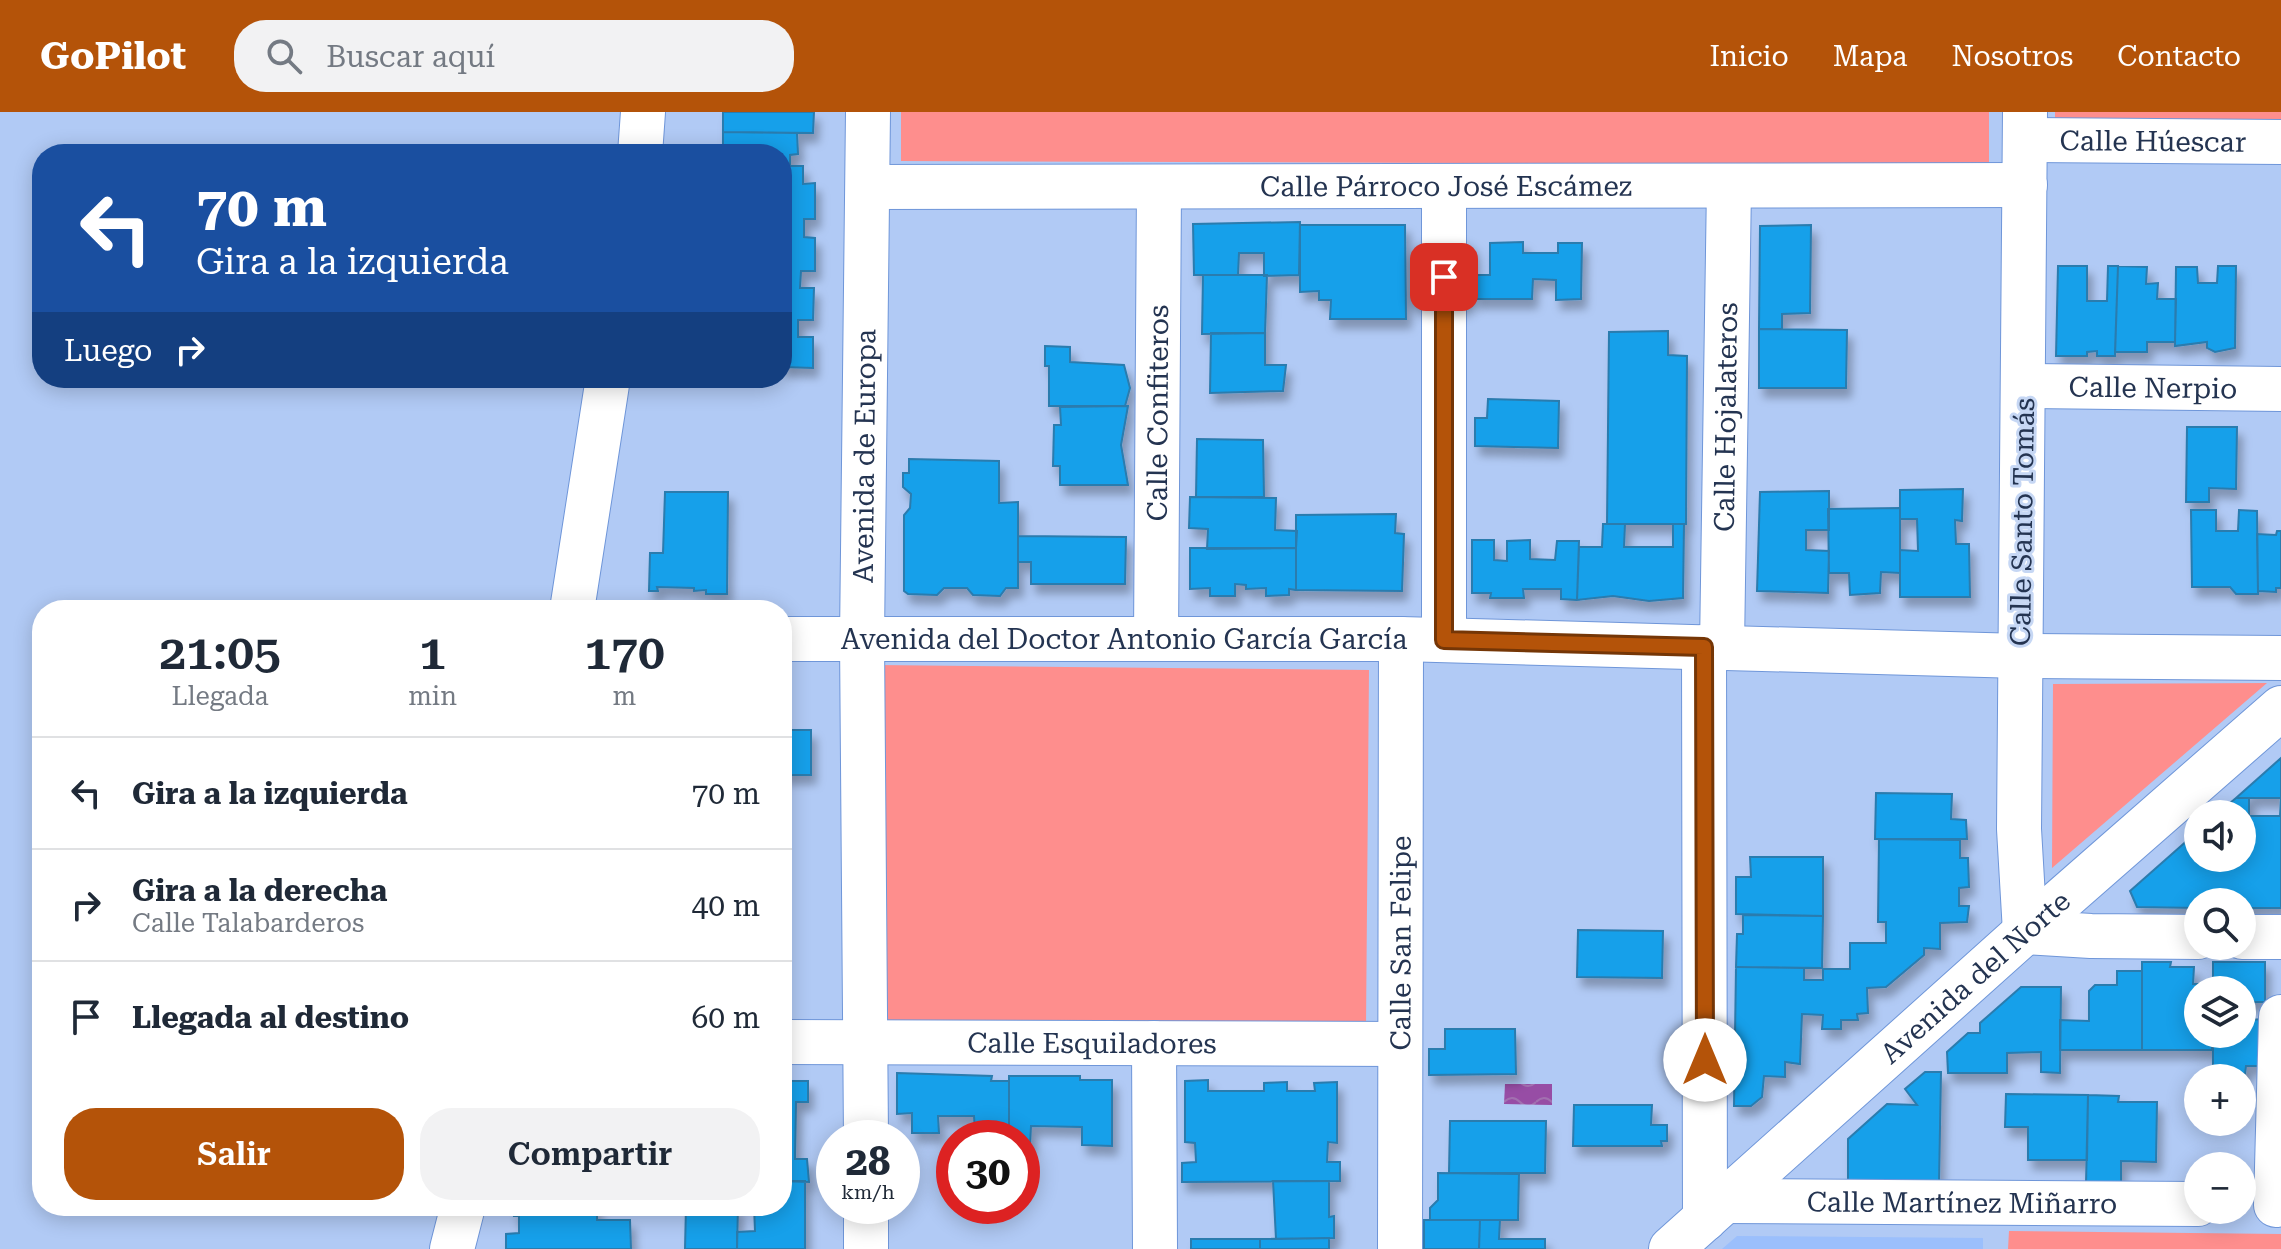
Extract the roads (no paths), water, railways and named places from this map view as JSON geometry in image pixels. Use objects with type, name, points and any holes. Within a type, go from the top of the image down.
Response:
[{"type":"street","points":[[641,144],[643,112]]},
{"type":"street","name":"Avenida de Europa","points":[[866,1120],[862,639],[868,112]]},
{"type":"street","name":"Calle Húescar","points":[[2025,126],[2281,142]]},
{"type":"street","name":"Calle Santo Tomás","points":[[2025,126],[2019,829],[2025,932]]},
{"type":"street","name":"Calle Párroco José Escámez","points":[[868,187],[2025,185]]},
{"type":"street","points":[[1444,186],[1444,640]]},
{"type":"street","name":"Calle Hojalateros","points":[[1714,1210],[1713,647],[1729,186]]},
{"type":"street","name":"Calle Confiteros","points":[[1156,639],[1159,187]]},
{"type":"street","name":"Calle Nerpio","points":[[2023,386],[2281,389]]},
{"type":"street","points":[[574,600],[606,388]]},
{"type":"street","name":"Avenida del Doctor Antonio García García","points":[[792,639],[1401,639],[2021,656],[2281,658]]},
{"type":"street","name":"Calle San Felipe","points":[[1400,1249],[1401,639]]},
{"type":"street","name":"Avenida del Norte","points":[[1671,1249],[2281,708]]},
{"type":"street","points":[[2025,932],[2184,937]]},
{"type":"street","points":[[2256,937],[2281,937]]},
{"type":"street","points":[[2266,1205],[2281,1017]]},
{"type":"street","name":"Calle Esquiladores","points":[[792,1042],[1400,1044]]},
{"type":"street","points":[[1154,1043],[1155,1249]]},
{"type":"street","name":"Calle Martínez Miñarro","points":[[1714,1210],[2184,1204]]},
{"type":"street","points":[[452,1249],[460,1216]]},
{"type":"street","points":[[866,1224],[866,1249]]},
{"type":"water","points":[[1505,1084],[1552,1084],[1552,1105],[1504,1104]]}]
